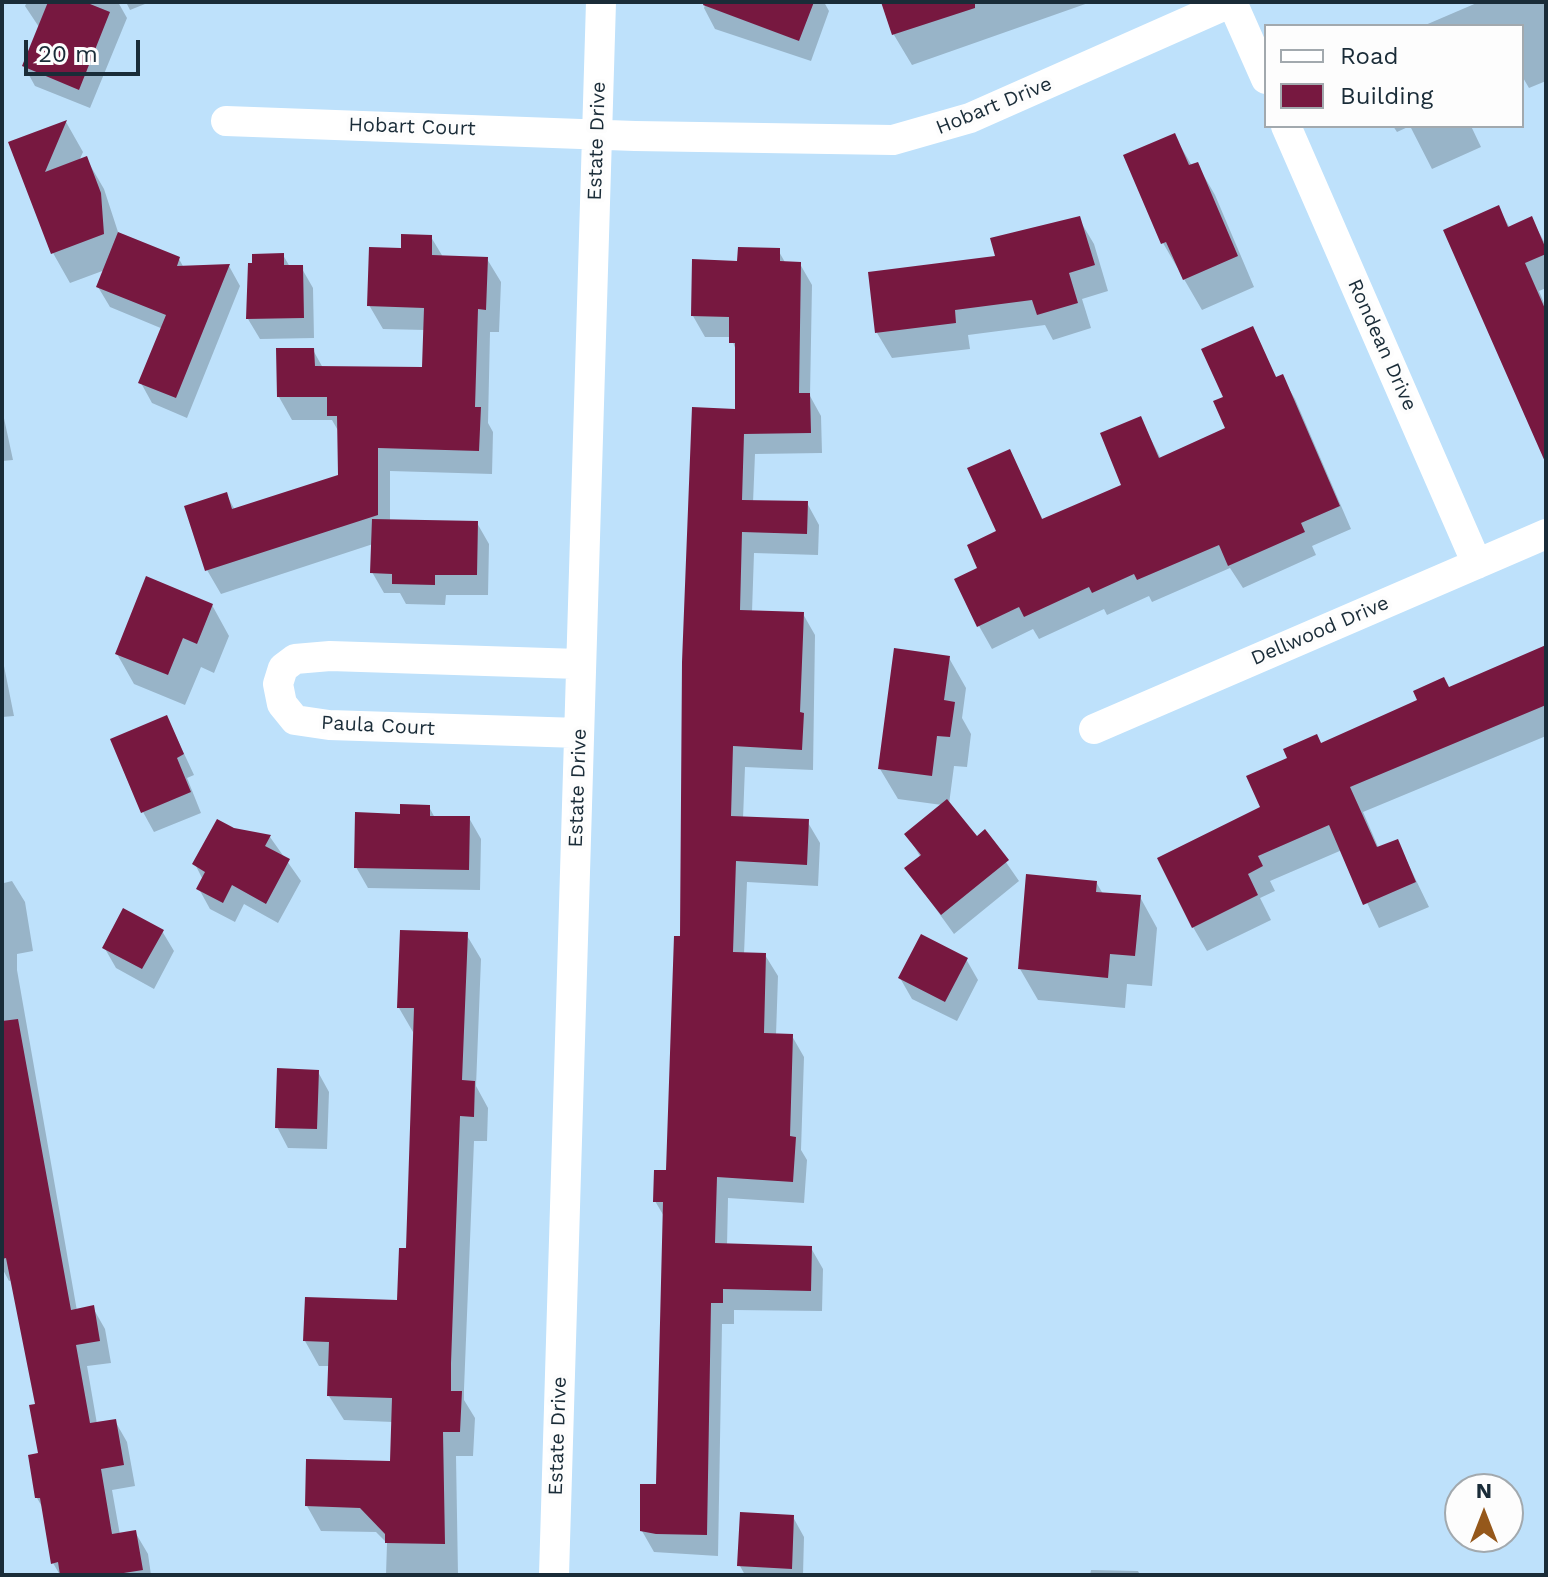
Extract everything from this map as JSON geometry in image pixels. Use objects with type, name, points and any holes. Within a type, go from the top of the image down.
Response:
[{"type":"street","name":"Estate Drive","points":[[554,1575],[601,2]]},
{"type":"street","name":"Hobart Drive","points":[[597,133],[852,142],[893,140],[932,132],[1232,2]]},
{"type":"street","points":[[1232,2],[1264,74]]},
{"type":"street","name":"Hobart Court","points":[[226,121],[597,133]]},
{"type":"street","name":"Rondean Drive","points":[[1287,128],[1477,564]]},
{"type":"street","name":"Dellwood Drive","points":[[1094,729],[1546,534]]},
{"type":"street","name":"Paula Court","points":[[579,664],[330,656],[295,659],[283,668],[278,684],[282,704],[295,720],[329,725],[579,733]]},
{"type":"building","points":[[48,2],[85,2],[110,12],[79,90],[22,66]]},
{"type":"building","points":[[704,2],[814,2],[799,41],[703,5]]},
{"type":"building","points":[[881,2],[975,2],[975,8],[892,35]]},
{"type":"building","points":[[67,120],[45,172],[87,156],[101,193],[104,234],[51,254],[8,142]]},
{"type":"building","points":[[1175,133],[1189,165],[1198,162],[1238,256],[1183,280],[1166,242],[1161,244],[1123,155]]},
{"type":"building","points":[[1499,205],[1508,227],[1532,216],[1546,249],[1546,254],[1525,263],[1546,311],[1546,464],[1443,230]]},
{"type":"building","points":[[1080,216],[1095,265],[1069,273],[1078,303],[1037,315],[1032,300],[955,310],[956,323],[875,333],[868,272],[995,256],[990,238]]},
{"type":"building","points":[[118,232],[180,257],[177,266],[230,264],[176,398],[138,383],[166,315],[96,287]]},
{"type":"building","points":[[401,234],[432,235],[432,255],[488,257],[486,310],[478,309],[475,407],[481,407],[479,451],[378,448],[378,515],[205,571],[184,506],[227,492],[232,509],[338,475],[337,416],[327,416],[327,397],[277,397],[276,348],[314,348],[315,366],[422,367],[424,308],[367,306],[369,247],[401,248]]},
{"type":"building","points":[[738,247],[780,248],[780,261],[801,262],[799,393],[810,393],[811,433],[744,434],[742,500],[808,501],[807,534],[742,532],[740,610],[804,612],[800,712],[804,713],[802,750],[733,746],[731,816],[809,819],[807,865],[736,861],[733,952],[766,953],[764,1033],[793,1034],[790,1136],[796,1137],[793,1182],[717,1177],[715,1243],[812,1246],[811,1291],[723,1289],[723,1303],[711,1303],[707,1535],[656,1534],[640,1531],[640,1484],[656,1484],[663,1202],[653,1202],[654,1170],[666,1170],[674,936],[680,936],[682,662],[692,407],[735,409],[735,343],[729,343],[729,317],[691,316],[692,259],[737,261]]},
{"type":"building","points":[[284,253],[284,265],[303,265],[304,318],[246,319],[248,263],[252,263],[252,254]]},
{"type":"building","points":[[1253,326],[1276,377],[1283,374],[1340,506],[1301,523],[1305,532],[1228,566],[1219,545],[1137,580],[1134,574],[1092,593],[1089,587],[1024,617],[1019,607],[977,627],[954,579],[977,568],[967,545],[996,531],[967,468],[1010,449],[1042,519],[1121,485],[1100,433],[1141,416],[1159,458],[1225,428],[1213,401],[1223,397],[1201,349]]},
{"type":"building","points":[[372,519],[478,521],[477,575],[435,575],[435,585],[392,584],[392,574],[370,573]]},
{"type":"building","points":[[146,576],[213,604],[197,644],[183,638],[168,675],[115,654]]},
{"type":"building","points":[[1546,645],[1546,705],[1350,787],[1377,847],[1398,839],[1416,882],[1363,905],[1329,825],[1258,856],[1263,866],[1248,874],[1258,895],[1192,928],[1157,858],[1260,807],[1246,776],[1287,758],[1283,749],[1317,734],[1321,743],[1417,700],[1413,691],[1444,677],[1449,687]]},
{"type":"building","points":[[894,648],[950,656],[944,700],[955,702],[950,737],[937,736],[932,776],[878,769]]},
{"type":"building","points":[[167,715],[184,754],[177,758],[191,792],[141,813],[110,739]]},
{"type":"building","points":[[947,799],[977,836],[985,829],[1009,860],[941,915],[904,868],[921,855],[904,834]]},
{"type":"building","points":[[400,804],[430,805],[430,816],[470,816],[469,870],[354,868],[355,812],[400,814]]},
{"type":"building","points":[[217,819],[234,828],[271,835],[265,846],[290,859],[266,904],[232,885],[223,903],[196,889],[205,872],[192,864]]},
{"type":"building","points":[[1026,874],[1097,881],[1096,892],[1141,895],[1135,956],[1110,954],[1108,978],[1018,969]]},
{"type":"building","points":[[123,908],[164,930],[142,969],[102,948]]},
{"type":"building","points":[[400,930],[468,932],[462,1080],[475,1081],[474,1117],[460,1116],[451,1391],[462,1391],[460,1432],[443,1432],[445,1544],[385,1543],[385,1534],[360,1508],[305,1506],[306,1459],[390,1461],[392,1398],[327,1396],[329,1342],[303,1341],[305,1297],[397,1300],[399,1248],[406,1248],[414,1008],[397,1008]]},
{"type":"building","points":[[921,934],[968,958],[945,1002],[898,978]]},
{"type":"building","points":[[18,1019],[71,1310],[94,1305],[100,1341],[76,1345],[90,1423],[116,1419],[124,1465],[101,1469],[112,1534],[136,1530],[143,1570],[111,1575],[60,1575],[58,1562],[51,1564],[40,1498],[35,1498],[28,1455],[38,1453],[29,1405],[35,1404],[6,1258],[2,1259],[2,1021]]},
{"type":"building","points":[[277,1068],[319,1070],[317,1129],[275,1128]]},
{"type":"building","points":[[740,1512],[794,1515],[792,1569],[737,1566]]}]
